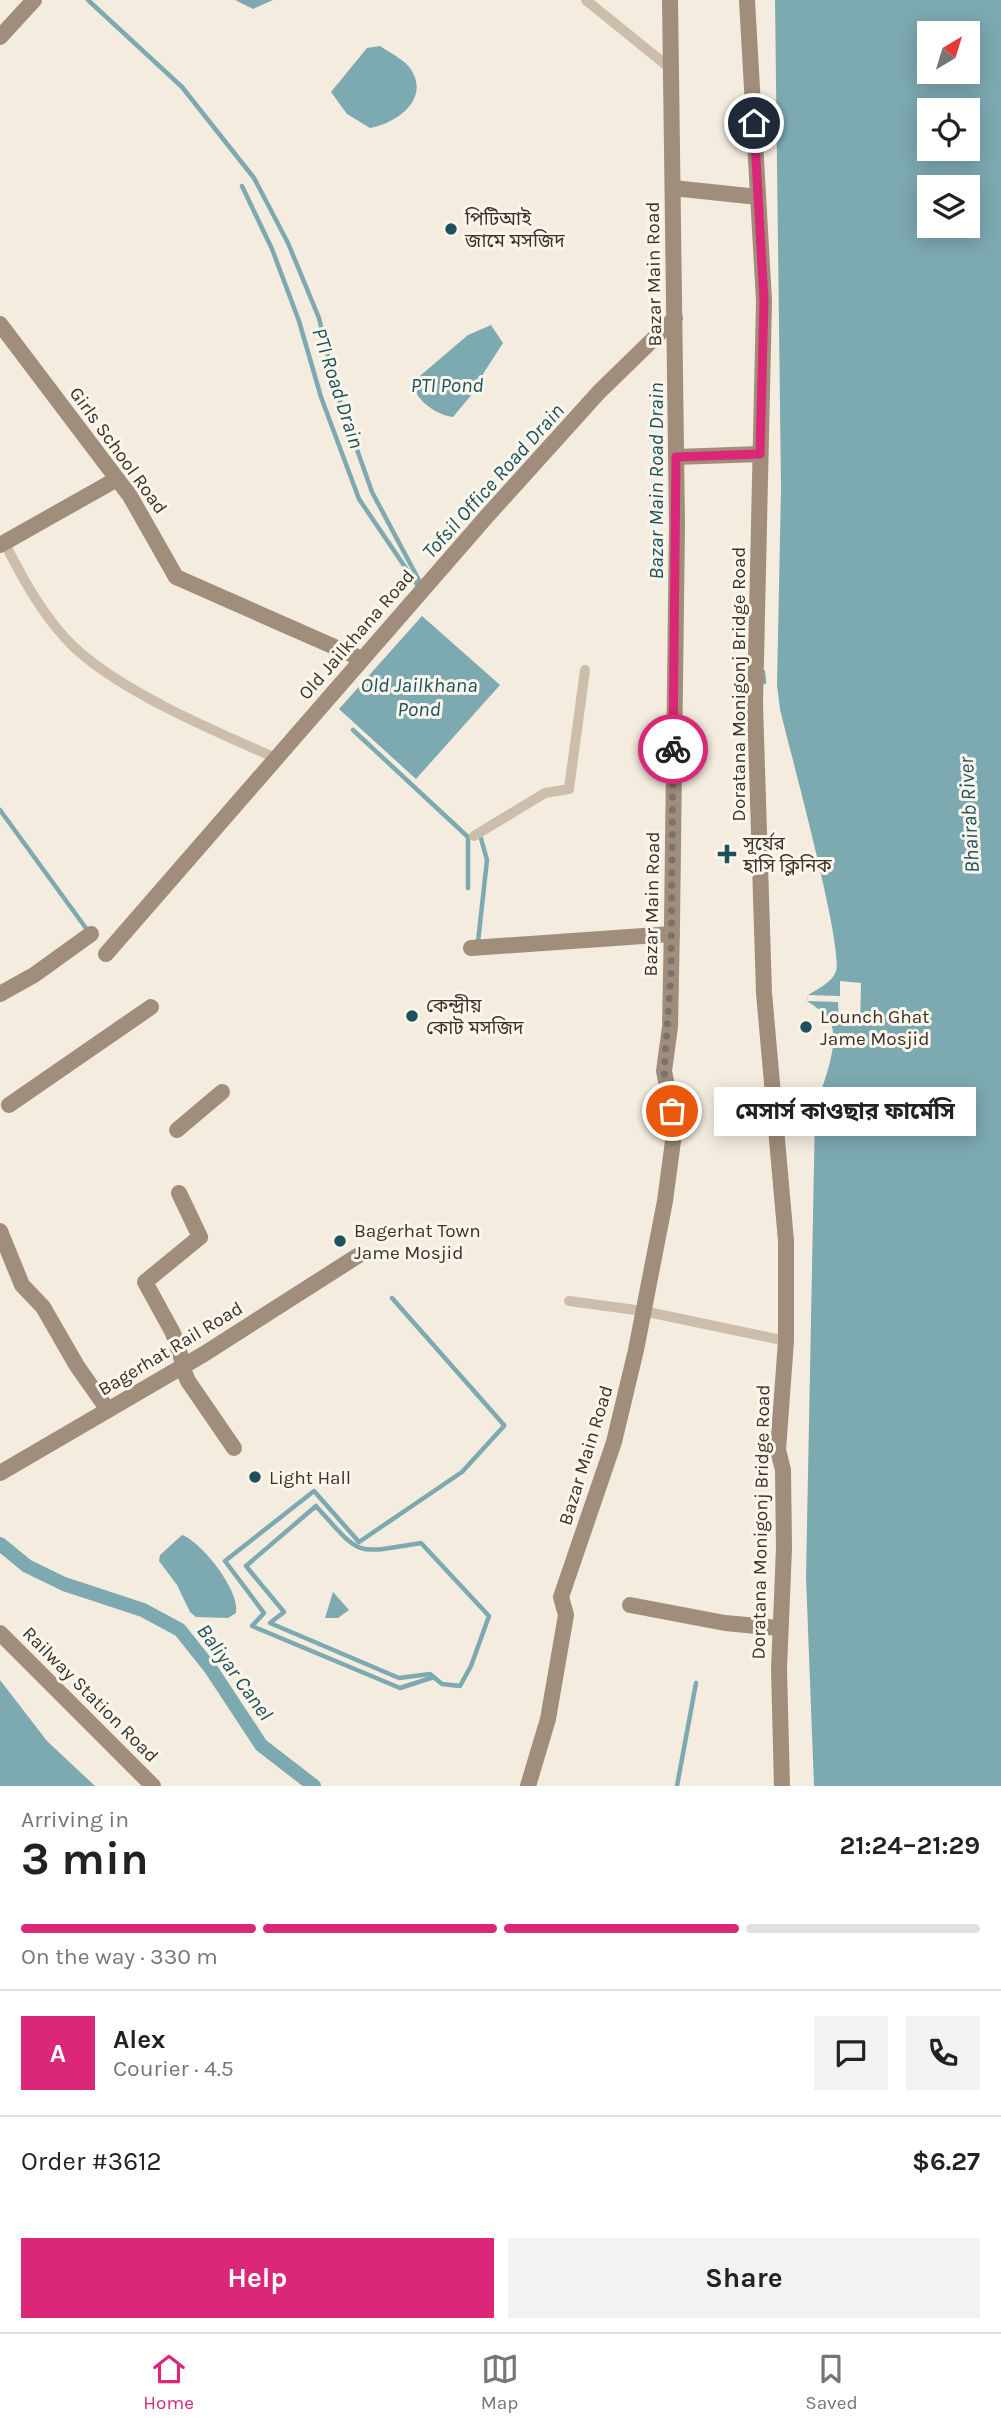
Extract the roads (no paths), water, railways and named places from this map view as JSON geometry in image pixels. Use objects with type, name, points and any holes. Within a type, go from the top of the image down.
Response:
[{"type":"street","points":[[0,37],[34,0]]},
{"type":"street","points":[[586,0],[671,69]]},
{"type":"street","name":"Bazar Main Road","points":[[528,1786],[548,1719],[566,1615],[561,1597],[614,1442],[665,1201],[675,1126],[664,1072],[670,1027],[672,934],[676,457],[670,0]]},
{"type":"street","name":"Doratana Monigonj Bridge Road","points":[[747,0],[764,301],[755,718],[764,993],[786,1241],[786,1341],[778,1450],[783,1470],[784,1548],[779,1629],[782,1786]]},
{"type":"street","points":[[673,188],[758,197]]},
{"type":"street","name":"Old Jailkhana Road","points":[[106,954],[599,392],[675,318]]},
{"type":"street","name":"Girls School Road","points":[[0,324],[117,479],[146,522],[176,577],[362,659]]},
{"type":"street","points":[[676,457],[760,454]]},
{"type":"street","points":[[117,479],[2,544],[44,610],[75,648],[156,701],[276,758]]},
{"type":"street","points":[[474,836],[545,793],[569,789],[585,670]]},
{"type":"street","points":[[0,994],[34,975],[91,934]]},
{"type":"street","points":[[471,948],[672,934]]},
{"type":"street","points":[[9,1105],[151,1007]]},
{"type":"street","points":[[177,1130],[222,1091]]},
{"type":"street","points":[[179,1193],[200,1237],[145,1282],[173,1333],[188,1381],[233,1447]]},
{"type":"street","points":[[0,1231],[22,1285],[43,1307],[108,1410]]},
{"type":"street","name":"Bagerhat Rail Road","points":[[0,1473],[183,1366],[359,1255]]},
{"type":"street","points":[[569,1301],[643,1311],[786,1341]]},
{"type":"street","points":[[631,1605],[779,1629]]},
{"type":"street","name":"Railway Station Road","points":[[0,1633],[153,1786]]},
{"type":"water","points":[[235,0],[273,0],[253,9]]},
{"type":"water","name":"Bhairab River","points":[[775,0],[1001,0],[1001,1786],[814,1786],[806,1577],[815,1113],[833,1039],[828,1018],[807,1001],[808,995],[834,975],[836,954],[824,888],[780,709],[777,685],[781,488]]},
{"type":"water","points":[[380,46],[411,69],[416,93],[406,110],[389,122],[370,128],[347,114],[331,92],[367,48]]},
{"type":"water","name":"PTI Pond","points":[[491,325],[503,343],[483,374],[483,381],[453,417],[440,413],[421,400],[414,381],[468,335]]},
{"type":"water","name":"Old Jailkhana Pond","points":[[422,616],[500,685],[416,779],[339,709]]},
{"type":"water","points":[[182,1535],[200,1547],[226,1581],[236,1604],[236,1613],[228,1618],[196,1617],[190,1612],[177,1585],[159,1561],[160,1555]]},
{"type":"water","points":[[333,1592],[349,1610],[338,1618],[325,1618]]},
{"type":"water","points":[[0,1680],[47,1741],[95,1786],[0,1786]]},
{"type":"waterway","name":"Tofsil Office Road Drain","points":[[88,0],[182,87],[254,178],[288,243],[319,318],[336,390],[372,492],[421,584]]},
{"type":"waterway","name":"PTI Road Drain","points":[[242,186],[272,249],[299,321],[321,397],[359,499],[420,589]]},
{"type":"waterway","points":[[763,672],[764,682]]},
{"type":"waterway","points":[[353,730],[468,837],[468,888]]},
{"type":"waterway","points":[[0,810],[88,931]]},
{"type":"waterway","points":[[478,942],[487,860],[480,835]]},
{"type":"waterway","points":[[392,1298],[504,1425]]},
{"type":"waterway","points":[[434,1677],[400,1688],[252,1626],[264,1613],[225,1561],[314,1491],[359,1542],[462,1472],[504,1426]]},
{"type":"waterway","points":[[316,1506],[342,1535],[360,1548],[370,1550],[421,1543],[489,1616],[471,1666],[460,1686],[442,1684],[430,1674],[399,1678],[270,1623],[284,1612],[246,1566],[316,1506]]},
{"type":"waterway","name":"Baliyar Canel","points":[[0,1544],[27,1566],[64,1584],[143,1610],[180,1630],[211,1669],[261,1745],[314,1786]]},
{"type":"waterway","points":[[677,1786],[696,1683]]},
{"type":"place","name":"পিটিআই জামে মসজিদ","points":[[451,229]]},
{"type":"place","name":"সূর্যের হাসি ক্লিনিক","points":[[727,854]]},
{"type":"place","name":"কেন্দ্রীয় কোট মসজিদ","points":[[412,1016]]},
{"type":"place","name":"Lounch Ghat Jame Mosjid","points":[[806,1027]]},
{"type":"place","name":"মেসার্স কাওছার ফার্মেসি","points":[[672,1111]]},
{"type":"place","name":"Bagerhat Town Jame Mosjid","points":[[340,1241]]},
{"type":"place","name":"Light Hall","points":[[255,1477]]},
{"type":"water label","name":"Bazar Main Road Drain","points":[[656,481]]}]
